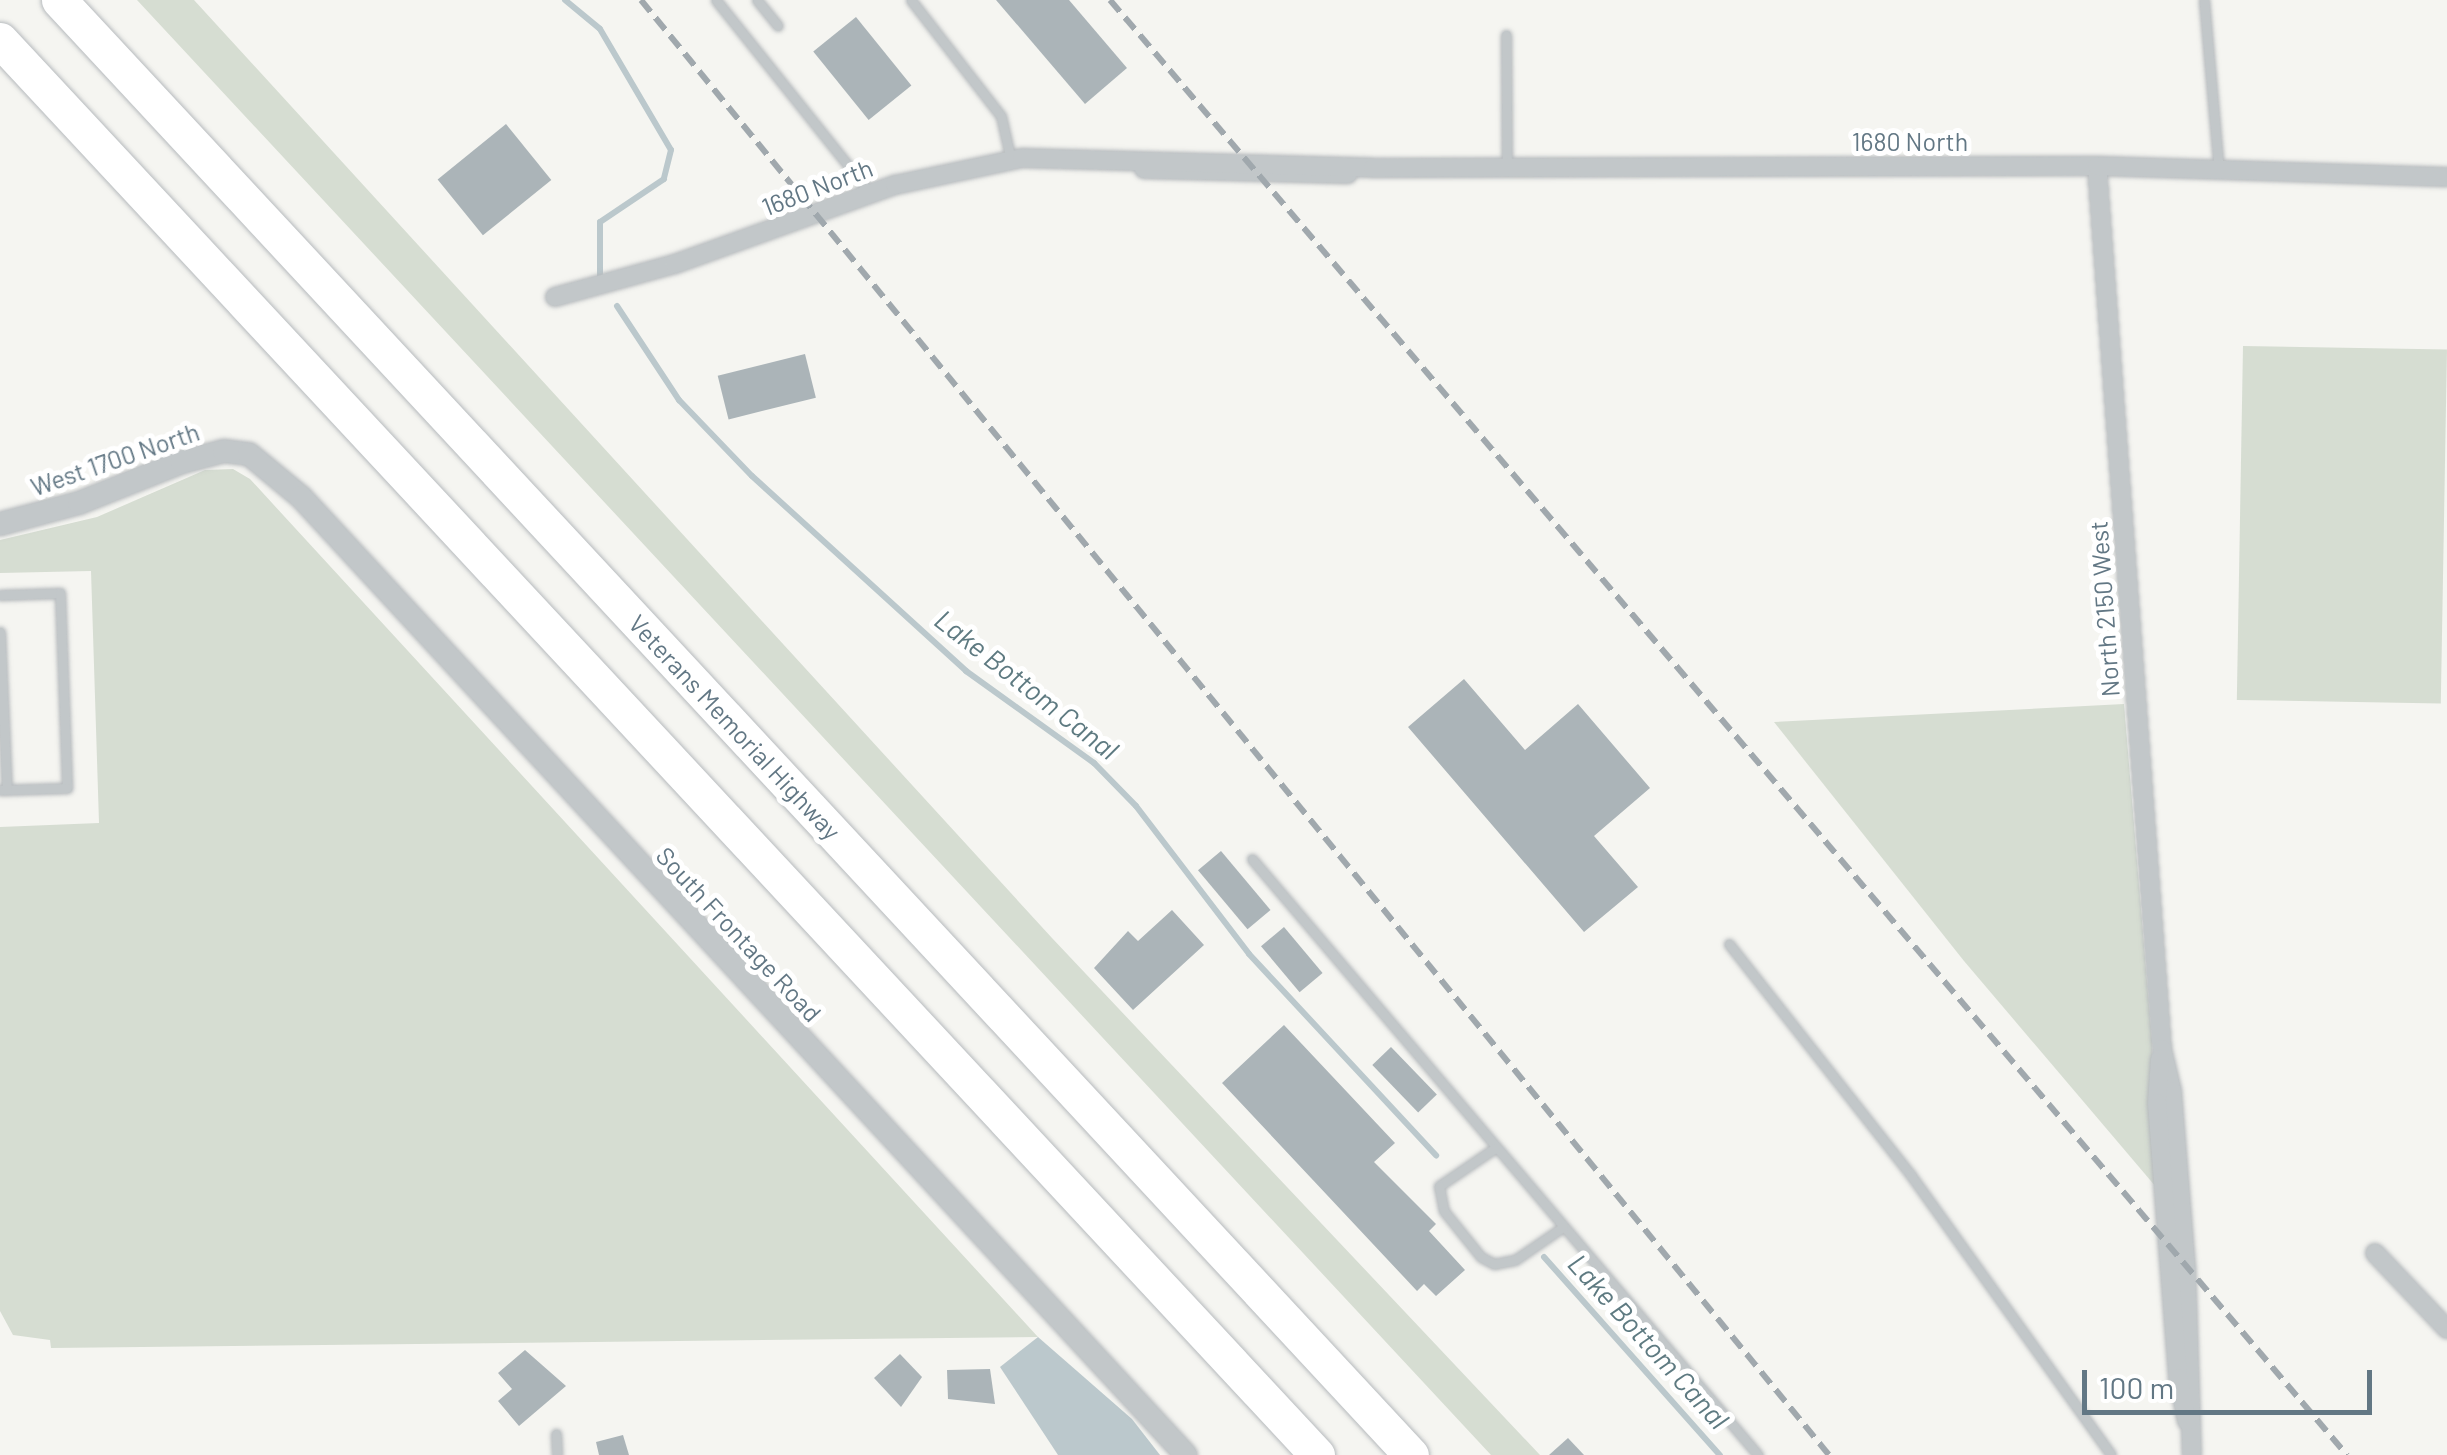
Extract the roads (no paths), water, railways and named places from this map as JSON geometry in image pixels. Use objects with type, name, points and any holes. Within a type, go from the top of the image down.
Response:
[{"type":"highway","name":"Veterans Memorial Highway","points":[[59,0],[1410,1455]]},
{"type":"highway","points":[[0,40],[1316,1455]]},
{"type":"street","name":"1680 North","points":[[555,297],[675,264],[870,193],[1011,160],[1103,160],[1177,172],[1329,175],[1373,168],[2097,166],[2447,177]]},
{"type":"street","name":"North 2150 West","points":[[2097,166],[2162,1049],[2173,1104],[2186,1267],[2192,1455]]},
{"type":"street","name":"West 1700 North","points":[[0,524],[79,503],[182,462],[224,451],[249,454]]},
{"type":"street","name":"South Frontage Road","points":[[249,454],[301,497],[1186,1455]]},
{"type":"street","points":[[2376,1253],[2447,1330]]},
{"type":"lane","points":[[716,0],[870,193]]},
{"type":"lane","points":[[757,0],[778,26]]},
{"type":"lane","points":[[911,0],[1001,116],[1011,160]]},
{"type":"lane","points":[[2204,0],[2219,170]]},
{"type":"lane","points":[[1506,35],[1508,167]]},
{"type":"lane","points":[[0,595],[60,593],[67,788],[3,790],[0,632]]},
{"type":"lane","points":[[1252,859],[1758,1455]]},
{"type":"lane","points":[[1729,944],[1910,1174],[2111,1455]]},
{"type":"lane","points":[[1495,1148],[1440,1186],[1444,1212],[1481,1257],[1494,1264],[1515,1260],[1563,1227]]},
{"type":"lane","points":[[556,1434],[557,1455]]},
{"type":"waterway","name":"Lake Bottom Canal","points":[[565,0],[600,29],[671,150],[664,179],[600,222],[600,275]]},
{"type":"waterway","name":"Lake Bottom Canal","points":[[617,306],[679,400],[752,476],[966,671],[1094,763],[1136,806],[1249,954],[1436,1155]]},
{"type":"waterway","name":"Lake Bottom Canal","points":[[1544,1257],[1720,1455]]},
{"type":"railway","points":[[641,0],[1829,1455]]},
{"type":"railway","points":[[1110,0],[2347,1455]]}]
